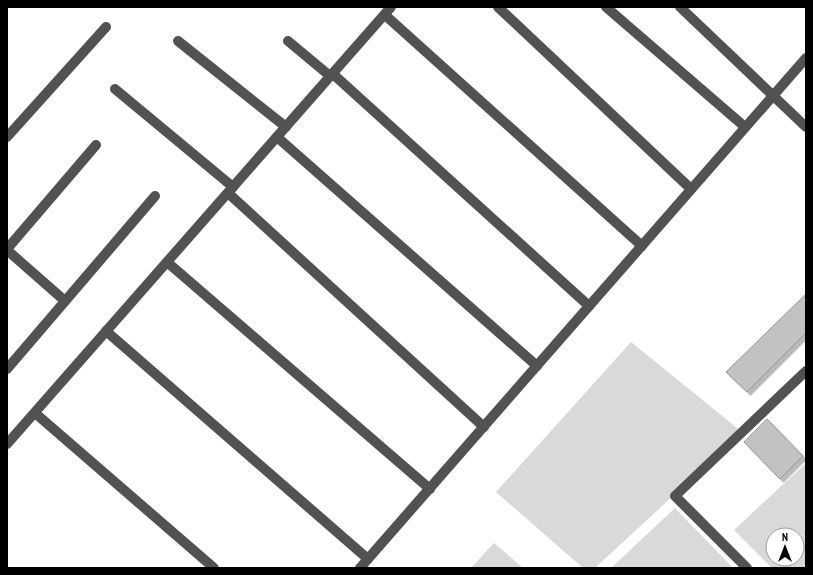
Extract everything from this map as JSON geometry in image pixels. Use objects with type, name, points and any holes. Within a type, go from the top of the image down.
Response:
[{"type":"street","points":[[498,7],[691,189]]},
{"type":"street","points":[[606,7],[745,128]]},
{"type":"street","points":[[680,7],[806,127]]},
{"type":"street","points":[[7,444],[388,11],[642,246]]},
{"type":"street","points":[[7,137],[106,27]]},
{"type":"street","points":[[178,41],[286,127]]},
{"type":"street","points":[[288,41],[331,75],[589,306]]},
{"type":"street","points":[[360,568],[806,58]]},
{"type":"street","points":[[115,89],[230,190],[484,427]]},
{"type":"street","points":[[277,137],[537,366]]},
{"type":"street","points":[[65,300],[7,250],[96,146]]},
{"type":"street","points":[[7,368],[155,196]]},
{"type":"street","points":[[167,262],[430,489]]},
{"type":"street","points":[[106,331],[368,559]]},
{"type":"street","points":[[747,568],[675,496],[806,371]]},
{"type":"street","points":[[35,413],[214,568]]},
{"type":"shaded area","points":[[631,342],[742,432],[595,568],[583,568],[496,492]]},
{"type":"shaded area","points":[[806,463],[806,568],[771,567],[805,567],[805,527],[765,527],[765,561],[734,530]]},
{"type":"shaded area","points":[[675,508],[733,568],[611,568]]},
{"type":"shaded area","points":[[494,543],[523,568],[471,568]]},
{"type":"building","points":[[806,294],[806,333],[747,392],[726,372]]},
{"type":"building","points":[[767,419],[803,456],[780,479],[744,442]]}]
